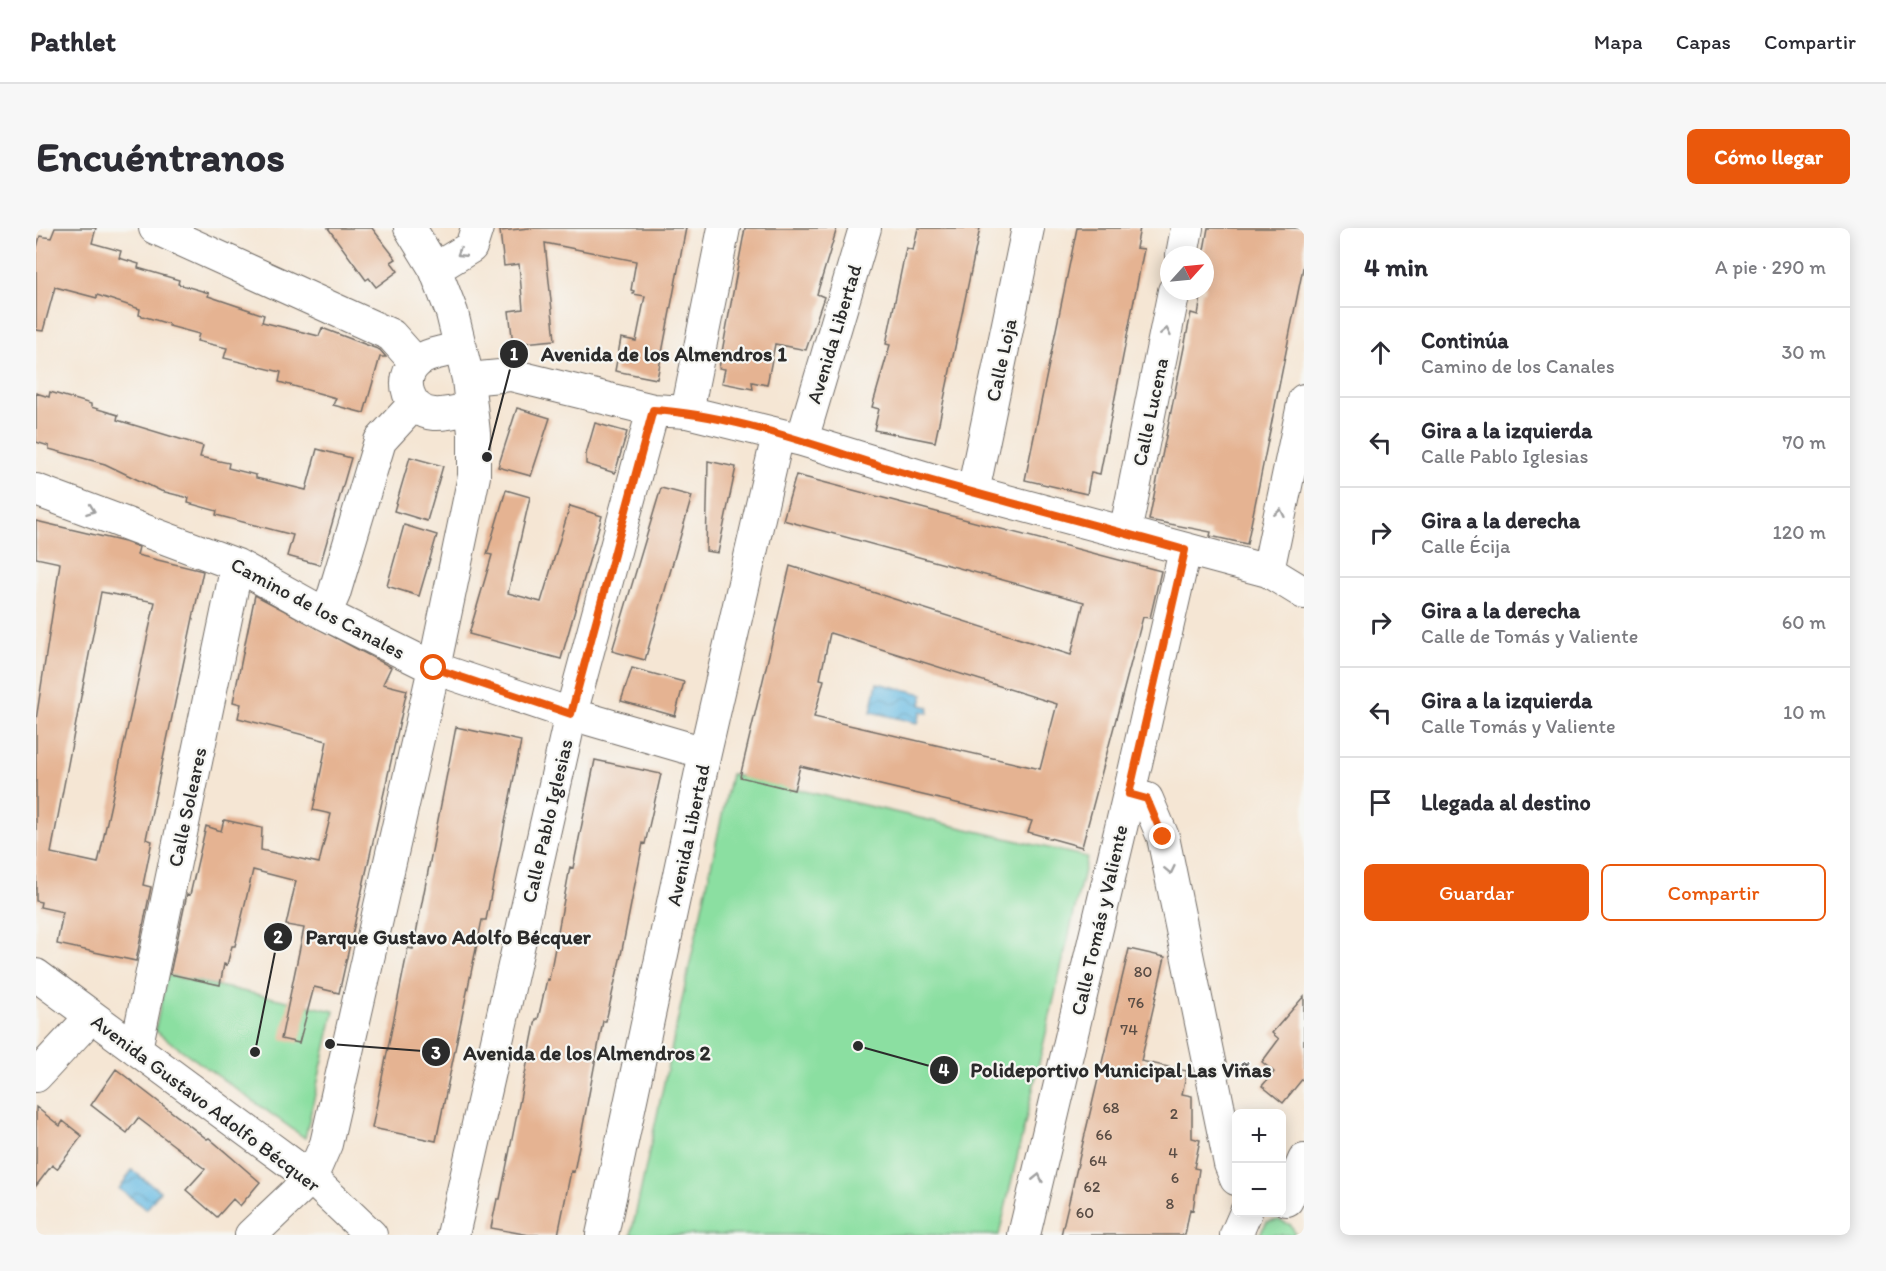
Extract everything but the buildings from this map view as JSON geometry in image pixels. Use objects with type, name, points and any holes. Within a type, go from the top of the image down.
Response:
[{"type":"street","points":[[155,228],[391,335],[416,363]]},
{"type":"street","points":[[251,1235],[311,1178],[326,1144],[434,668],[474,476],[469,394],[452,313],[435,269],[410,228]]},
{"type":"street","points":[[435,269],[471,247],[477,228]]},
{"type":"street","points":[[687,412],[724,228]]},
{"type":"street","name":"Avenida Libertad","points":[[602,1235],[705,753],[790,438],[865,228]]},
{"type":"street","name":"Calle Loja","points":[[973,492],[1029,228]]},
{"type":"street","points":[[1184,246],[1187,228]]},
{"type":"street","name":"Calle Lucena","points":[[1125,533],[1172,300]]},
{"type":"street","points":[[461,348],[426,357],[416,363],[409,373],[407,386],[414,404],[419,409],[434,414],[469,394],[511,375],[653,410],[687,412],[790,438],[973,492],[1268,571],[1304,593]]},
{"type":"street","points":[[1268,571],[1304,400]]},
{"type":"street","points":[[325,614],[334,594],[380,441],[414,404]]},
{"type":"street","name":"Calle Pablo Iglesias","points":[[453,1235],[571,714],[653,410]]},
{"type":"street","name":"Camino de los Canales","points":[[36,490],[237,565],[325,614],[434,668],[571,714],[705,753]]},
{"type":"street","points":[[1129,794],[1185,550]]},
{"type":"street","name":"Calle Soleares","points":[[136,1049],[237,565]]},
{"type":"street","name":"Calle Tomás y Valiente","points":[[1024,1235],[1129,794],[1147,799],[1163,837],[1232,1169]]},
{"type":"street","name":"Avenida Gustavo Adolfo Bécquer","points":[[36,975],[311,1178],[371,1235]]},
{"type":"street","points":[[36,1076],[91,1017]]},
{"type":"street","points":[[1291,1203],[1304,1160]]},
{"type":"street","points":[[1236,1235],[1244,1217]]},
{"type":"green space","points":[[731,774],[1087,857],[999,1235],[631,1235]]},
{"type":"green space","points":[[167,975],[334,1011],[305,1138],[155,1031]]},
{"type":"green space","points":[[1279,1220],[1291,1225],[1296,1235],[1259,1235],[1267,1222]]},
{"type":"water","points":[[877,683],[923,694],[921,705],[929,707],[928,713],[921,711],[918,723],[871,712]]},
{"type":"water","points":[[132,1170],[160,1191],[147,1209],[119,1189]]},
{"type":"place","name":"Avenida de los Almendros 1","points":[[487,457]]},
{"type":"place","name":"Avenida de los Almendros 2","points":[[330,1044]]},
{"type":"place","name":"Polideportivo Municipal Las Viñas","points":[[858,1046]]},
{"type":"place","name":"Parque Gustavo Adolfo Bécquer","points":[[255,1052]]},
{"type":"route","points":[[434,668],[571,714],[653,410],[687,412],[802,440],[903,472],[1185,550],[1129,794],[1147,799],[1163,837]]}]
